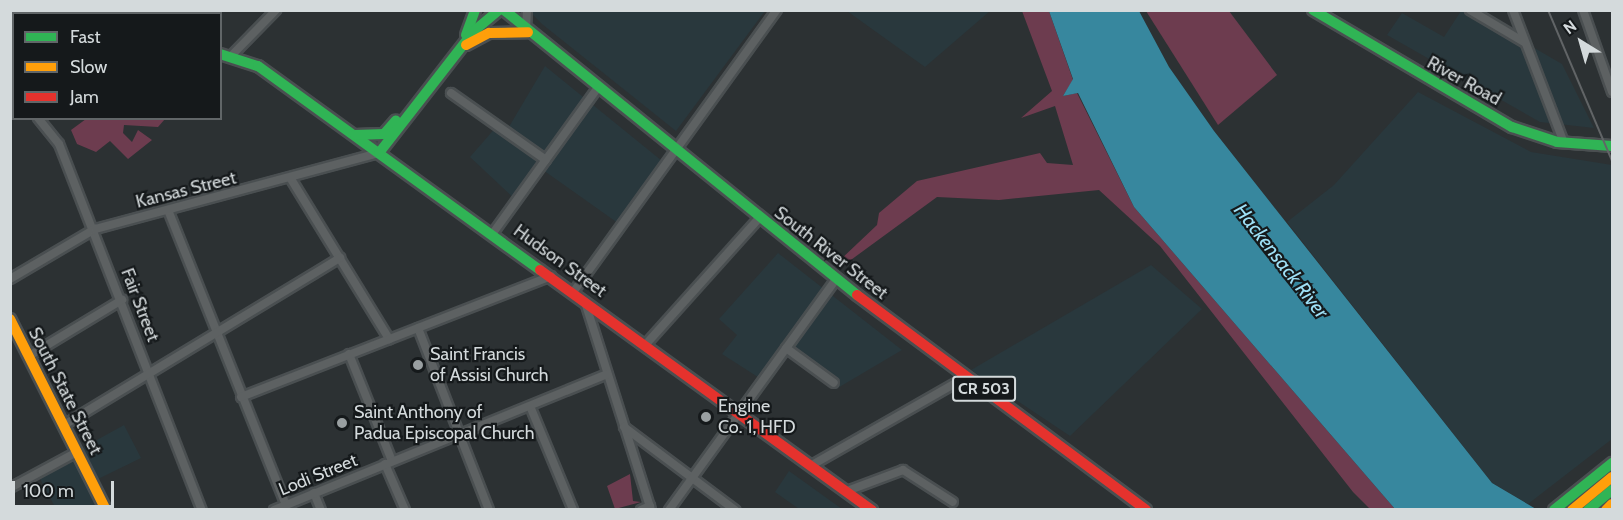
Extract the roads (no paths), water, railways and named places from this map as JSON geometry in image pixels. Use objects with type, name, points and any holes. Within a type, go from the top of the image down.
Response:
[{"type":"main road","points":[[458,50],[475,10]]},
{"type":"main road","points":[[379,153],[458,50],[499,10]]},
{"type":"main road","name":"South River Street","points":[[504,10],[597,89],[836,279],[1146,510]]},
{"type":"main road","name":"River Road","points":[[1313,10],[1512,127],[1564,143],[1612,146]]},
{"type":"main road","points":[[458,50],[489,33],[527,31]]},
{"type":"main road","name":"Hudson Street","points":[[222,54],[232,55],[258,66],[647,343],[847,491],[864,507]]},
{"type":"main road","points":[[354,135],[384,134],[419,101]]},
{"type":"main road","name":"South State Street","points":[[10,319],[106,510]]},
{"type":"main road","points":[[1554,510],[1612,463]]},
{"type":"main road","points":[[1572,510],[1612,477]]},
{"type":"main road","points":[[1588,510],[1612,490]]},
{"type":"main road","points":[[1606,510],[1612,504]]},
{"type":"street","points":[[232,55],[276,10]]},
{"type":"street","points":[[527,10],[527,31]]},
{"type":"street","points":[[574,291],[777,10]]},
{"type":"street","points":[[1470,10],[1524,42]]},
{"type":"street","points":[[1513,10],[1564,143]]},
{"type":"street","points":[[1583,10],[1610,77],[1612,93]]},
{"type":"street","points":[[493,233],[597,89]]},
{"type":"street","points":[[451,93],[546,160]]},
{"type":"street","name":"Fair Street","points":[[40,120],[59,144],[95,229],[202,510]]},
{"type":"street","name":"Kansas Street","points":[[10,279],[95,229],[291,179],[379,153]]},
{"type":"street","points":[[291,179],[390,339]]},
{"type":"street","points":[[168,210],[286,505]]},
{"type":"street","points":[[647,343],[759,218]]},
{"type":"street","points":[[64,425],[340,258]]},
{"type":"street","points":[[241,397],[552,275]]},
{"type":"street","points":[[669,510],[836,279]]},
{"type":"street","points":[[584,298],[651,508],[641,510]]},
{"type":"street","points":[[29,356],[122,300]]},
{"type":"street","points":[[418,328],[489,510]]},
{"type":"street","points":[[786,348],[834,383]]},
{"type":"street","points":[[349,354],[405,510]]},
{"type":"street","name":"Lodi Street","points":[[274,510],[607,374]]},
{"type":"street","points":[[812,465],[966,377]]},
{"type":"street","points":[[530,406],[573,510]]},
{"type":"street","points":[[623,426],[735,510]]},
{"type":"street","points":[[10,488],[77,452]]},
{"type":"street","points":[[847,491],[903,470],[953,502]]},
{"type":"street","points":[[314,493],[321,510]]},
{"type":"water","name":"Hackensack River","points":[[1049,11],[1139,11],[1169,67],[1214,131],[1492,483],[1536,509],[1395,509],[1134,207],[1078,93],[1063,96],[1073,79]]},
{"type":"railway","points":[[1548,10],[1612,161]]},
{"type":"place","name":"Saint Francis of Assisi Church","points":[[418,365]]},
{"type":"place","name":"Engine Co. 1, HFD","points":[[706,417]]},
{"type":"place","name":"Saint Anthony of Padua Episcopal Church","points":[[342,423]]}]
